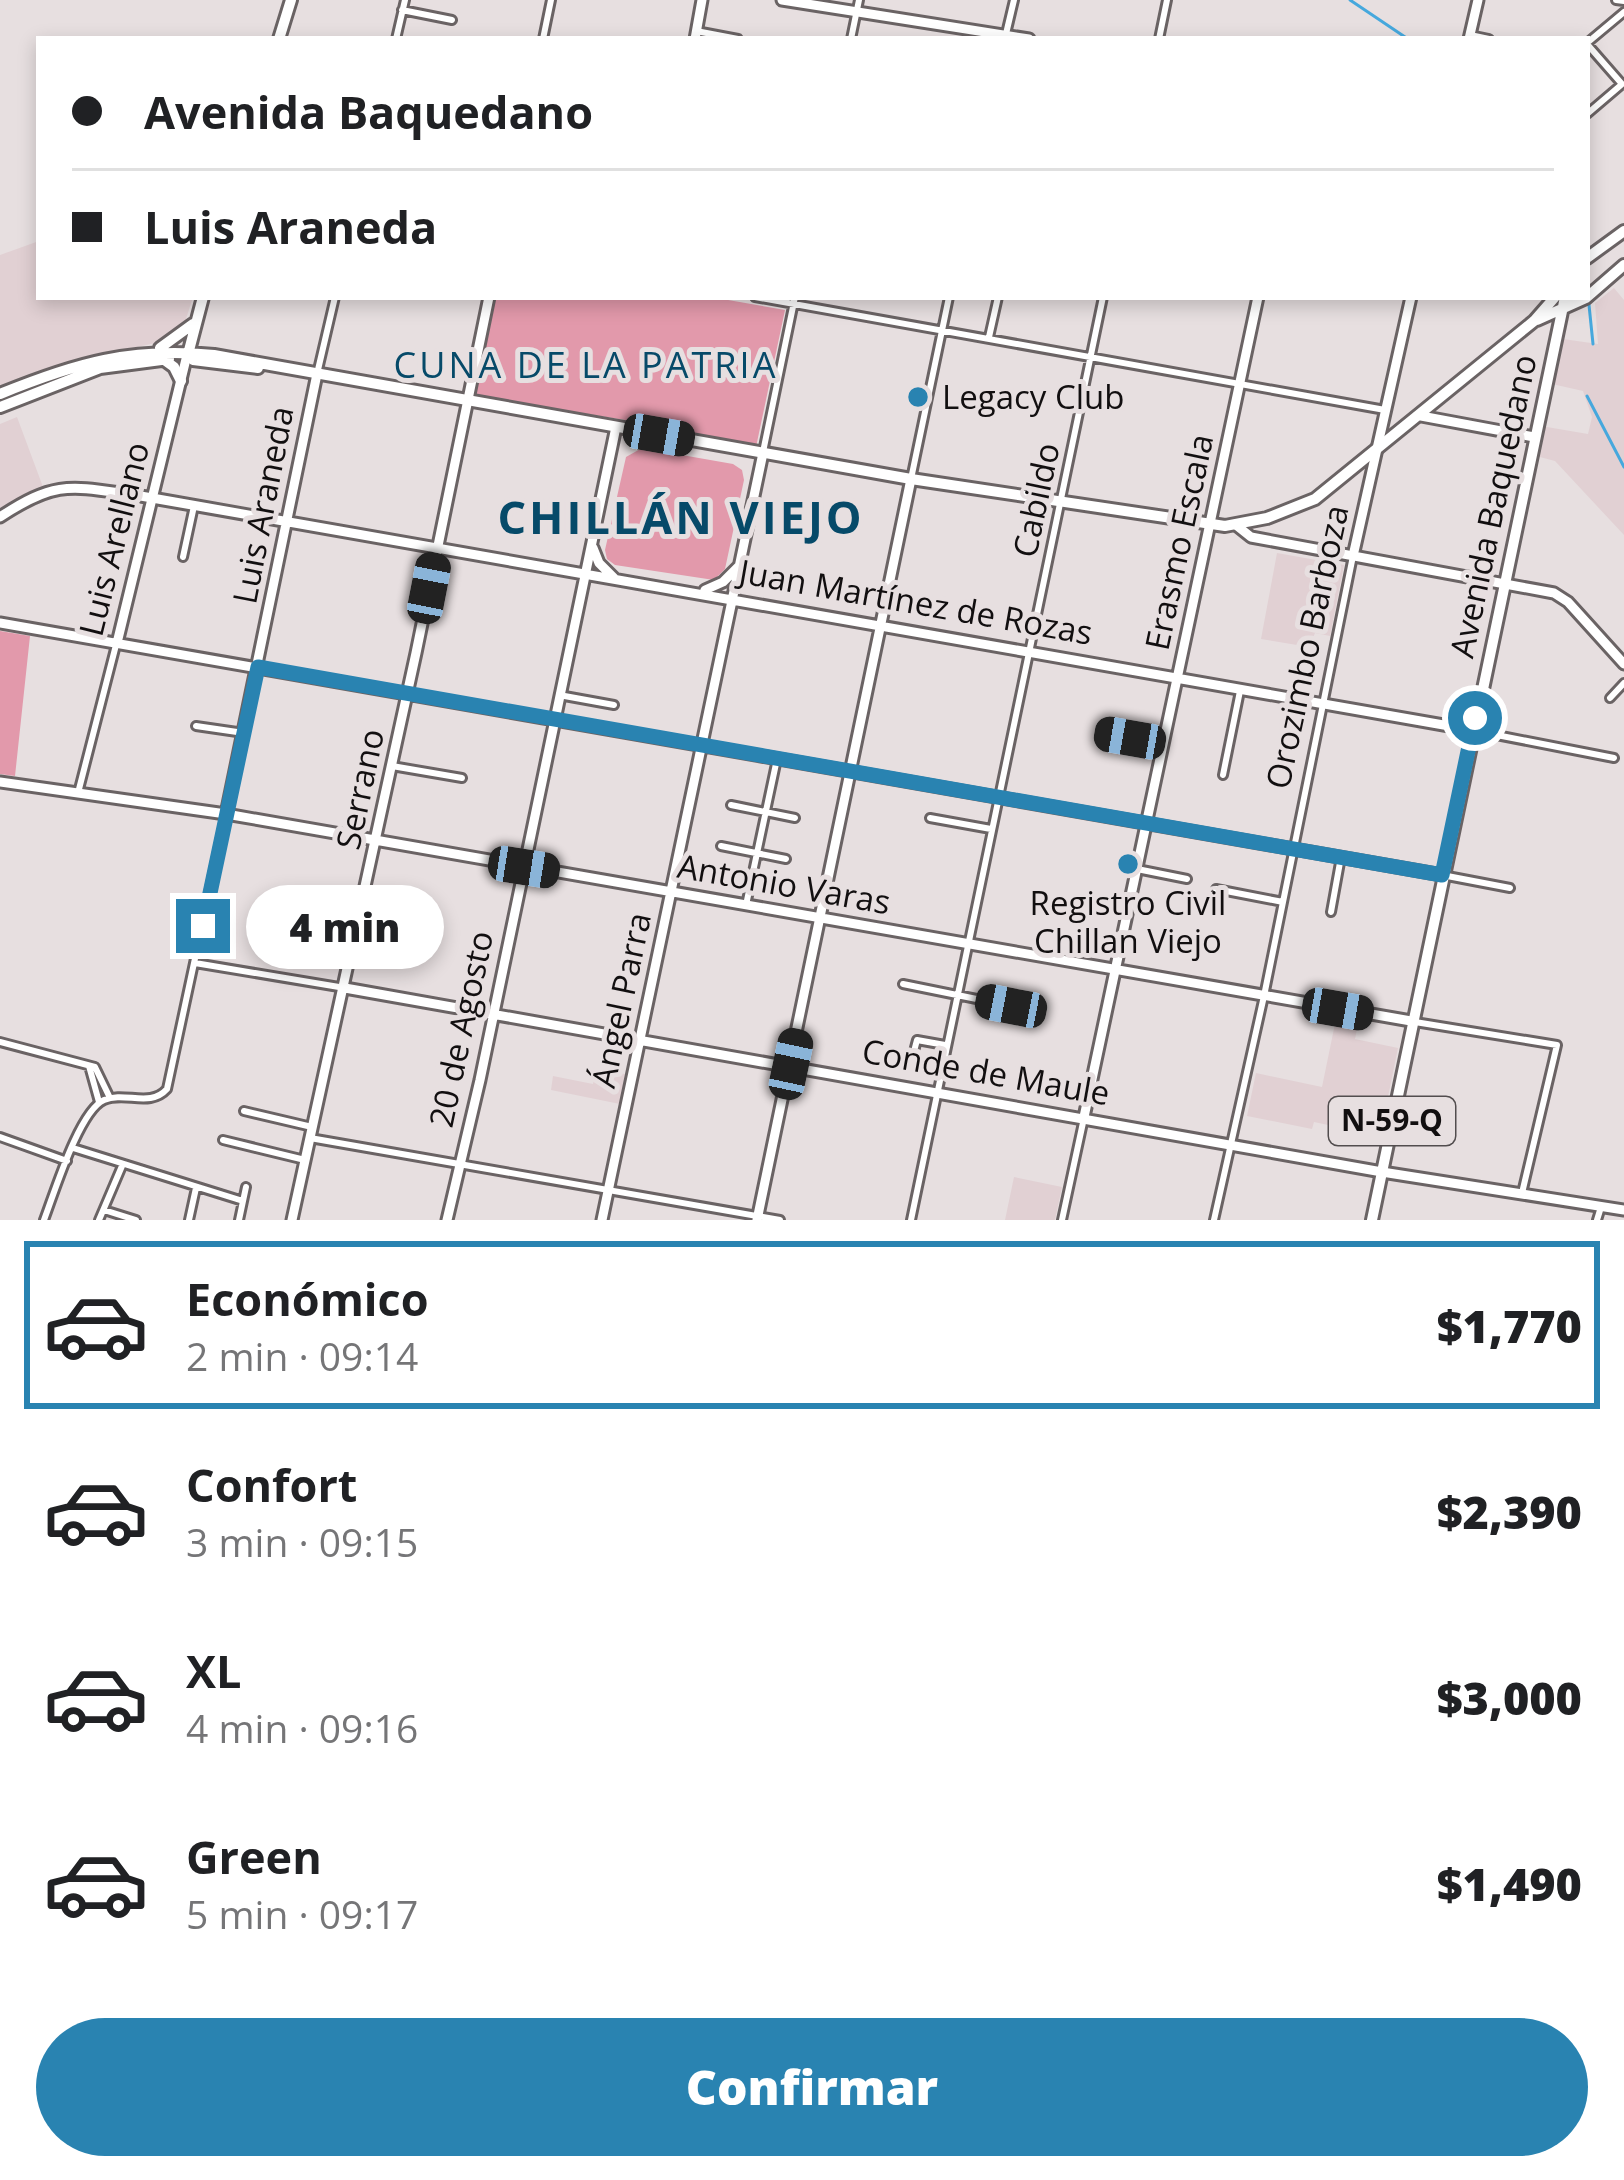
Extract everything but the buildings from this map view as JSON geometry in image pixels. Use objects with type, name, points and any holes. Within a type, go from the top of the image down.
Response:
[{"type":"main road","points":[[280,36],[291,0]]},
{"type":"main road","points":[[1590,257],[1624,231]]},
{"type":"main road","points":[[1590,259],[1605,263],[1607,280]]},
{"type":"main road","points":[[1590,295],[1624,265]]},
{"type":"main road","name":"Luis Arellano","points":[[187,356],[202,300]]},
{"type":"main road","points":[[146,352],[316,374],[1061,503],[1236,525],[1315,499],[1561,300]]},
{"type":"main road","name":"Avenida Baquedano","points":[[1372,1220],[1561,300]]},
{"type":"main road","points":[[0,394],[85,362],[146,352],[176,340],[196,322]]},
{"type":"main road","points":[[0,407],[100,368],[187,356]]},
{"type":"main road","points":[[163,358],[181,381]]},
{"type":"street","points":[[397,36],[404,0]]},
{"type":"street","points":[[544,36],[551,0]]},
{"type":"street","points":[[696,35],[702,0]]},
{"type":"street","points":[[782,0],[993,36]]},
{"type":"street","points":[[852,36],[859,0]]},
{"type":"street","points":[[1005,36],[1014,0]]},
{"type":"street","points":[[1160,36],[1167,0]]},
{"type":"street","points":[[1470,36],[1478,0]]},
{"type":"street","points":[[402,10],[452,20]]},
{"type":"street","points":[[1590,41],[1624,12]]},
{"type":"street","points":[[1590,47],[1623,83],[1590,111]]},
{"type":"street","name":"Luis Araneda","points":[[99,1102],[156,1098],[167,1089],[334,300]]},
{"type":"street","name":"Serrano","points":[[292,1220],[488,300]]},
{"type":"street","points":[[794,300],[1385,410]]},
{"type":"street","name":"Ángel Parra","points":[[602,1220],[794,300]]},
{"type":"street","points":[[757,1218],[948,300]]},
{"type":"street","points":[[989,337],[997,300]]},
{"type":"street","name":"Cabildo","points":[[911,1220],[1102,300]]},
{"type":"street","name":"Erasmo Escala","points":[[1062,1220],[1257,300]]},
{"type":"street","name":"Orozimbo Barboza","points":[[1215,1220],[1410,300]]},
{"type":"street","name":"Luis Arellano","points":[[78,793],[187,356]]},
{"type":"street","points":[[1420,416],[1534,437]]},
{"type":"street","name":"20 de Agosto","points":[[447,1220],[616,427]]},
{"type":"street","name":"Juan Martínez de Rozas","points":[[0,517],[53,488],[150,498],[734,597],[1614,758]]},
{"type":"street","points":[[184,557],[194,506]]},
{"type":"street","points":[[1236,525],[1251,537],[1564,598],[1624,664]]},
{"type":"street","points":[[591,543],[599,563],[615,578]]},
{"type":"street","points":[[700,592],[723,582],[740,565]]},
{"type":"street","points":[[0,623],[1510,888]]},
{"type":"street","points":[[1610,698],[1624,683]]},
{"type":"street","points":[[1223,775],[1241,688]]},
{"type":"street","points":[[560,695],[614,705]]},
{"type":"street","points":[[196,726],[244,733]]},
{"type":"street","points":[[1104,734],[1163,745]]},
{"type":"street","points":[[746,905],[777,759]]},
{"type":"street","points":[[392,766],[462,778]]},
{"type":"street","name":"Antonio Varas","points":[[0,782],[226,814],[1557,1046],[1522,1193]]},
{"type":"street","points":[[731,806],[795,818]]},
{"type":"street","points":[[930,818],[991,830]]},
{"type":"street","points":[[721,846],[786,859]]},
{"type":"street","points":[[1331,912],[1341,857]]},
{"type":"street","points":[[1137,869],[1186,879]]},
{"type":"street","points":[[1216,889],[1283,902]]},
{"type":"street","name":"Conde de Maule","points":[[195,963],[791,1064],[1382,1172],[1624,1210]]},
{"type":"street","points":[[903,984],[1011,1006]]},
{"type":"street","points":[[913,1055],[916,1040],[946,1046]]},
{"type":"street","points":[[0,1042],[95,1067],[110,1098]]},
{"type":"street","points":[[44,1220],[99,1102],[89,1066]]},
{"type":"street","points":[[244,1112],[311,1132],[459,1163],[780,1220]]},
{"type":"street","points":[[0,1137],[68,1161]]},
{"type":"street","points":[[223,1140],[305,1160]]},
{"type":"street","points":[[74,1148],[243,1201]]},
{"type":"street","points":[[99,1220],[122,1166]]},
{"type":"street","points":[[239,1220],[246,1187]]},
{"type":"street","points":[[189,1220],[196,1188]]},
{"type":"street","points":[[1597,1220],[1601,1207]]},
{"type":"street","points":[[104,1210],[136,1220]]},
{"type":"shaded area","points":[[36,242],[36,300],[192,300],[173,339],[70,362],[0,390],[0,255]]},
{"type":"shaded area","points":[[1614,288],[1624,300],[1624,535],[1555,461],[1536,456],[1541,426],[1588,434],[1592,417],[1583,391],[1552,384],[1563,339],[1598,344],[1595,303]]},
{"type":"shaded area","points":[[495,300],[728,300],[785,310],[756,447],[474,396]]},
{"type":"shaded area","points":[[17,417],[43,487],[0,511],[0,424]]},
{"type":"shaded area","points":[[642,448],[733,464],[742,470],[744,480],[725,569],[714,580],[615,565],[607,559],[605,550],[626,457]]},
{"type":"shaded area","points":[[1277,553],[1344,565],[1330,636],[1315,633],[1309,647],[1261,639]]},
{"type":"shaded area","points":[[0,631],[30,636],[15,776],[0,774]]},
{"type":"shaded area","points":[[1337,1014],[1359,1019],[1355,1039],[1398,1048],[1380,1136],[1314,1122],[1312,1129],[1247,1116],[1256,1073],[1322,1087]]},
{"type":"shaded area","points":[[596,1069],[625,1074],[620,1104],[551,1090],[553,1076],[593,1084]]},
{"type":"shaded area","points":[[1014,1177],[1062,1187],[1055,1220],[1005,1220]]},
{"type":"waterway","points":[[1350,0],[1404,36]]},
{"type":"waterway","points":[[1589,305],[1593,344]]},
{"type":"waterway","points":[[1587,396],[1624,467]]},
{"type":"place","name":"Legacy Club","points":[[918,397]]},
{"type":"place","name":"Registro Civil Chillan Viejo","points":[[1128,864]]},
{"type":"district","name":"CUNA DE LA PATRIA","points":[[586,365]]},
{"type":"district","name":"CHILLÁN VIEJO","points":[[681,518]]},
{"type":"route","points":[[203,926],[258,667],[1442,875],[1475,718]]}]
